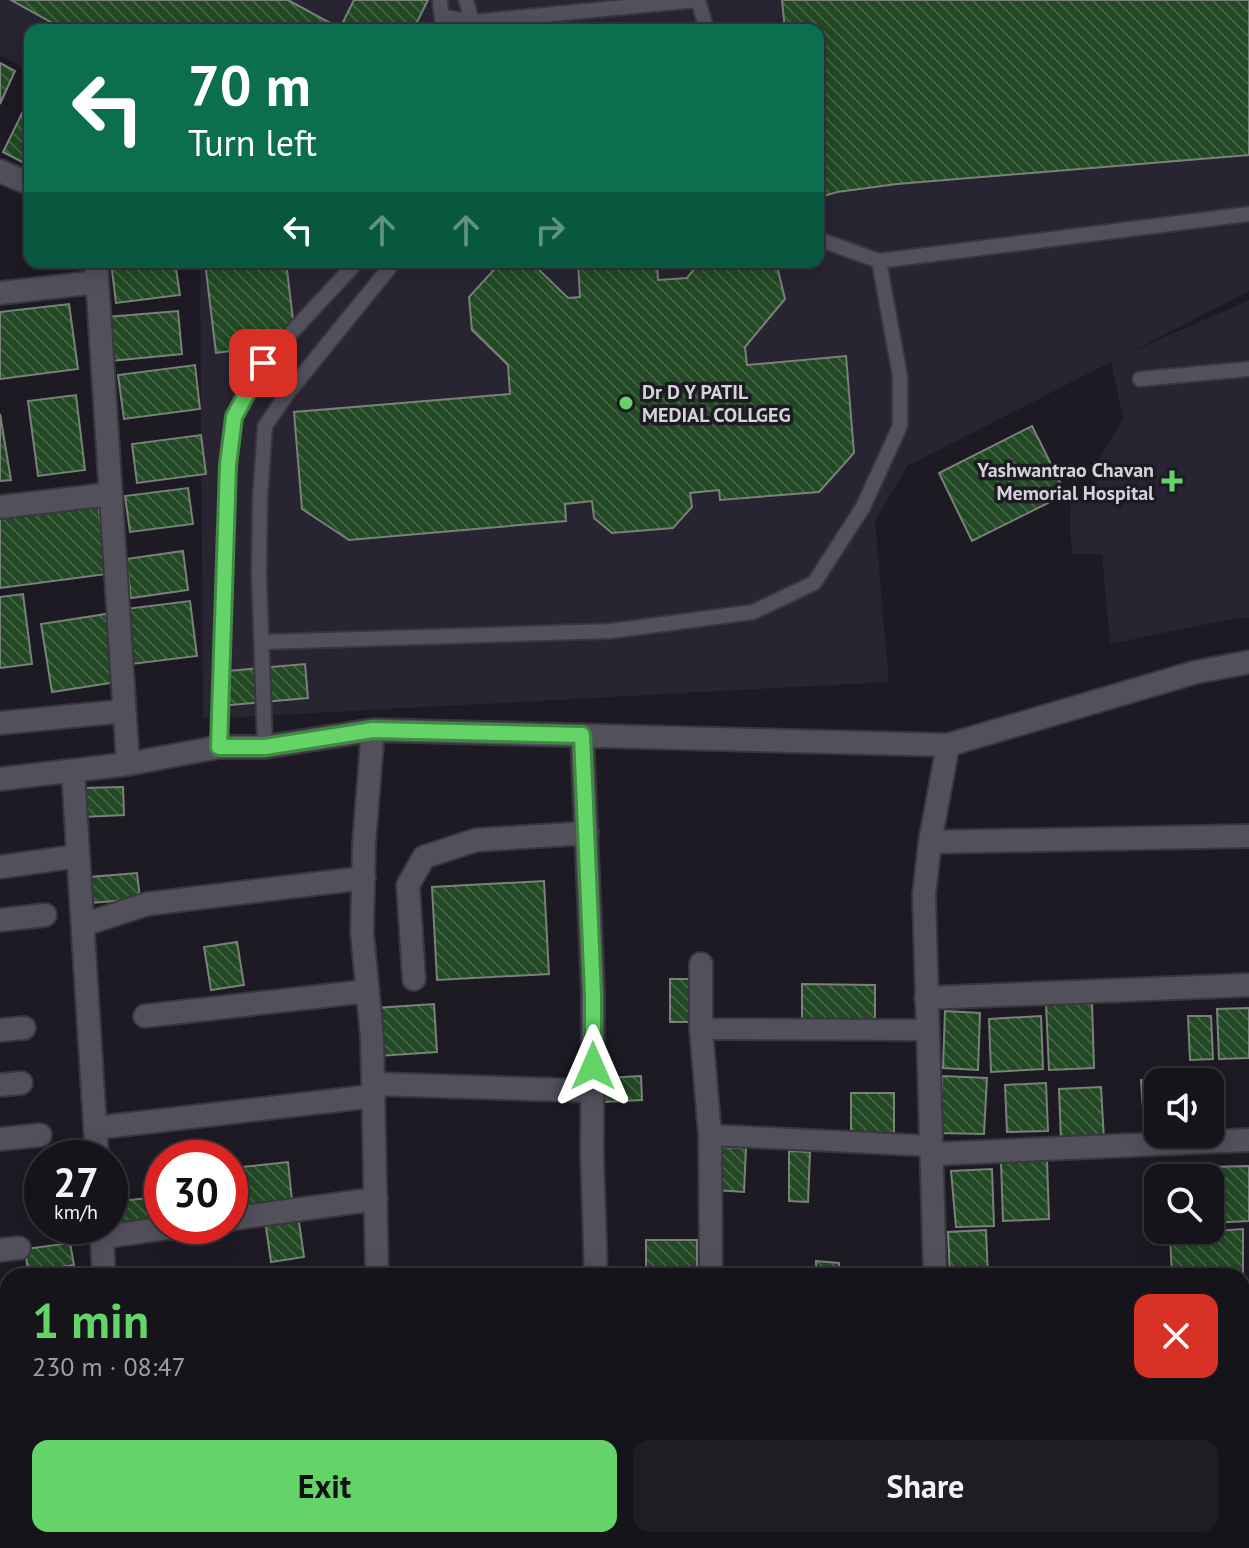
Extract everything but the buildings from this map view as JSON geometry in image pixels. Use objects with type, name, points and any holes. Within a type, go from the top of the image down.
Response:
[{"type":"street","points":[[0,171],[24,181]]},
{"type":"street","points":[[0,293],[96,272],[128,764]]},
{"type":"street","points":[[0,507],[111,494]]},
{"type":"street","points":[[0,779],[128,764],[219,747],[265,747],[373,730],[948,745],[1196,672],[1249,662]]},
{"type":"street","points":[[0,723],[124,711]]},
{"type":"street","points":[[373,730],[362,932],[374,1090],[377,1268]]},
{"type":"street","points":[[582,735],[593,994],[592,1153],[596,1268]]},
{"type":"street","points":[[935,1268],[924,895],[930,842],[948,745]]},
{"type":"street","points":[[73,771],[96,1140]]},
{"type":"street","points":[[414,979],[408,885],[424,857],[476,840],[587,833]]},
{"type":"street","points":[[930,842],[1249,836]]},
{"type":"street","points":[[0,867],[78,856]]},
{"type":"street","points":[[83,925],[147,904],[364,878]]},
{"type":"street","points":[[0,920],[45,915]]},
{"type":"street","points":[[701,964],[701,1029],[710,1135],[711,1268]]},
{"type":"street","points":[[926,998],[1249,985]]},
{"type":"street","points":[[145,1016],[368,991]]},
{"type":"street","points":[[0,1030],[24,1028]]},
{"type":"street","points":[[701,1029],[927,1030]]},
{"type":"street","points":[[95,1128],[374,1090],[593,1091]]},
{"type":"street","points":[[0,1139],[40,1135]]},
{"type":"street","points":[[710,1135],[932,1150],[1249,1140]]},
{"type":"street","points":[[248,1217],[376,1199]]},
{"type":"street","points":[[102,1244],[103,1268]]},
{"type":"lane","points":[[440,0],[444,24]]},
{"type":"lane","points":[[466,0],[470,24]]},
{"type":"lane","points":[[488,24],[698,0],[705,24]]},
{"type":"lane","points":[[824,241],[879,261],[1249,214]]},
{"type":"lane","points":[[263,642],[611,631],[753,612],[814,583],[863,507],[900,426],[900,376],[879,261]]},
{"type":"lane","points":[[219,747],[228,465],[234,417],[263,363],[351,268]]},
{"type":"lane","points":[[265,747],[259,575],[265,426],[287,394],[389,268]]},
{"type":"lane","points":[[1140,379],[1249,369]]},
{"type":"shaded area","points":[[0,0],[1249,0],[1249,291],[1129,353],[1249,300],[1249,618],[1110,644],[1102,554],[1072,554],[1070,527],[1071,496],[1097,491],[1093,470],[1123,418],[1111,362],[907,466],[875,522],[889,682],[203,719],[200,268],[824,268],[824,24],[24,24],[24,68],[0,55]]},
{"type":"place","name":"Dr D Y PATIL MEDIAL COLLGEG","points":[[626,403]]},
{"type":"place","name":"Yashwantrao Chavan Memorial Hospital","points":[[1172,481]]},
{"type":"route","points":[[263,363],[234,417],[228,465],[219,747],[265,747],[373,730],[582,735],[593,1066]]}]
